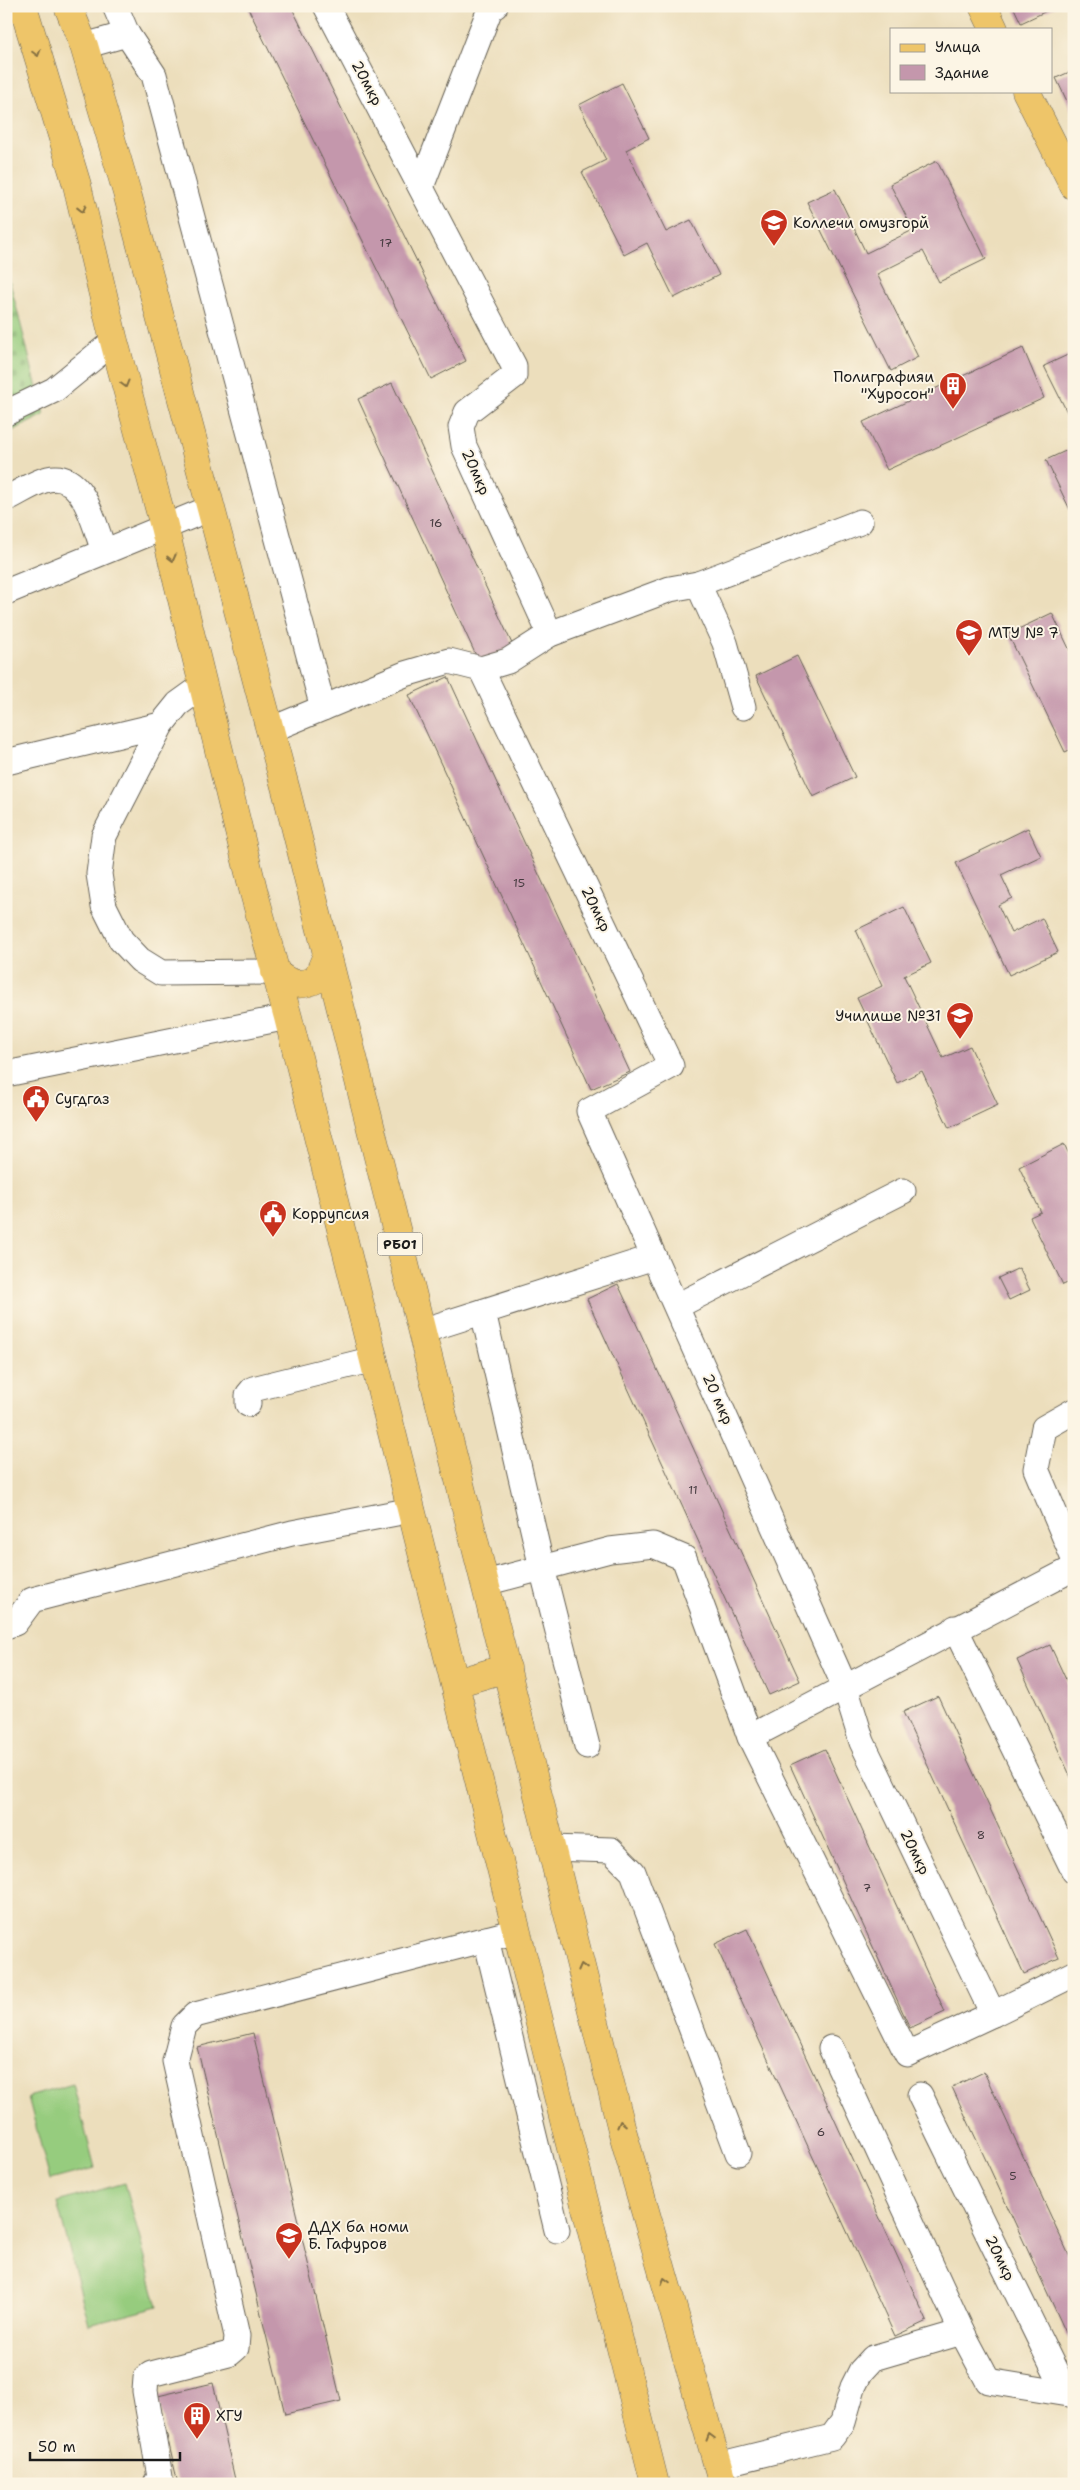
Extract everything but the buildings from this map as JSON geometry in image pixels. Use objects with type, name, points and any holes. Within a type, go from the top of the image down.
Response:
[{"type":"main road","points":[[23,6],[76,185],[114,341],[164,526],[275,972],[288,1016],[456,1683],[655,2484]]},
{"type":"main road","name":"РБ01","points":[[68,6],[84,46],[126,193],[270,730],[622,2130],[721,2474]]},
{"type":"main road","points":[[983,6],[994,28]]},
{"type":"main road","points":[[1027,92],[1069,167]]},
{"type":"main road","points":[[275,972],[292,985],[306,984],[317,979],[328,955]]},
{"type":"main road","points":[[288,1016],[296,1002],[304,995],[315,993],[328,995],[340,1006]]},
{"type":"main road","points":[[456,1683],[507,1668]]},
{"type":"street","points":[[115,6],[127,34],[154,75],[323,708]]},
{"type":"street","name":"20мкр","points":[[326,6],[514,366],[514,376],[467,412],[461,426],[462,436],[464,446],[550,634]]},
{"type":"street","points":[[422,187],[491,7]]},
{"type":"street","points":[[84,46],[127,34]]},
{"type":"street","points":[[6,414],[54,390],[114,341]]},
{"type":"street","points":[[6,499],[49,479],[70,480],[80,490],[104,551]]},
{"type":"street","points":[[6,592],[211,508]]},
{"type":"street","points":[[270,730],[405,674],[449,661],[481,669],[508,661],[550,634],[670,589],[698,584],[860,522]]},
{"type":"street","points":[[698,584],[726,643],[743,707]]},
{"type":"street","name":"20мкр","points":[[481,669],[671,1066],[590,1111]]},
{"type":"street","points":[[203,686],[178,704],[160,724],[104,836],[99,874],[104,906],[122,940],[140,960],[161,973],[275,972]]},
{"type":"street","points":[[6,762],[160,724]]},
{"type":"street","points":[[6,1074],[288,1016]]},
{"type":"street","name":"20 мкр","points":[[590,1111],[845,1687]]},
{"type":"street","points":[[677,1306],[903,1191]]},
{"type":"street","points":[[422,1331],[654,1257]]},
{"type":"street","points":[[483,1312],[542,1568],[587,1746]]},
{"type":"street","points":[[248,1404],[248,1394],[253,1388],[374,1359]]},
{"type":"street","points":[[1074,1411],[1044,1428],[1036,1469],[1074,1559]]},
{"type":"street","points":[[6,1626],[15,1624],[32,1600],[292,1532],[412,1510]]},
{"type":"street","points":[[485,1583],[610,1550],[652,1545],[684,1558],[750,1737],[907,2054],[1074,1974]]},
{"type":"street","points":[[750,1737],[955,1628],[1074,1568]]},
{"type":"street","points":[[955,1628],[1074,1872]]},
{"type":"street","name":"20мкр","points":[[845,1687],[862,1742],[993,2014]]},
{"type":"street","points":[[552,1848],[611,1850],[632,1872],[738,2153]]},
{"type":"street","points":[[156,2484],[160,2477],[145,2390],[146,2378],[151,2374],[230,2354],[236,2348],[237,2336],[175,2061],[184,2026],[195,2015],[518,1931]]},
{"type":"street","points":[[486,1939],[557,2230]]},
{"type":"street","points":[[831,2048],[962,2332],[988,2381],[1070,2394]]},
{"type":"street","points":[[518,2069],[550,2059]]},
{"type":"street","name":"20мкр","points":[[920,2095],[1070,2394]]},
{"type":"street","points":[[721,2474],[832,2437],[843,2422],[853,2387],[861,2371],[873,2358],[962,2332]]},
{"type":"green space","points":[[6,267],[44,415],[6,434]]},
{"type":"green space","points":[[73,2084],[95,2168],[50,2180],[28,2097]]},
{"type":"green space","points":[[125,2183],[158,2307],[89,2325],[57,2202]]},
{"type":"place","name":"Коллечи омузгорй","points":[[774,247]]},
{"type":"place","name":"Полиграфияи \"Хуросон\"","points":[[953,410]]},
{"type":"place","name":"МТУ № 7","points":[[969,657]]},
{"type":"place","name":"Училише №31","points":[[960,1040]]},
{"type":"place","name":"Сугдгаз","points":[[36,1123]]},
{"type":"place","name":"Коррупсия","points":[[273,1238]]},
{"type":"place","name":"ДДХ ба номи Б. Гафуров","points":[[289,2260]]},
{"type":"place","name":"ХГУ","points":[[197,2440]]}]
